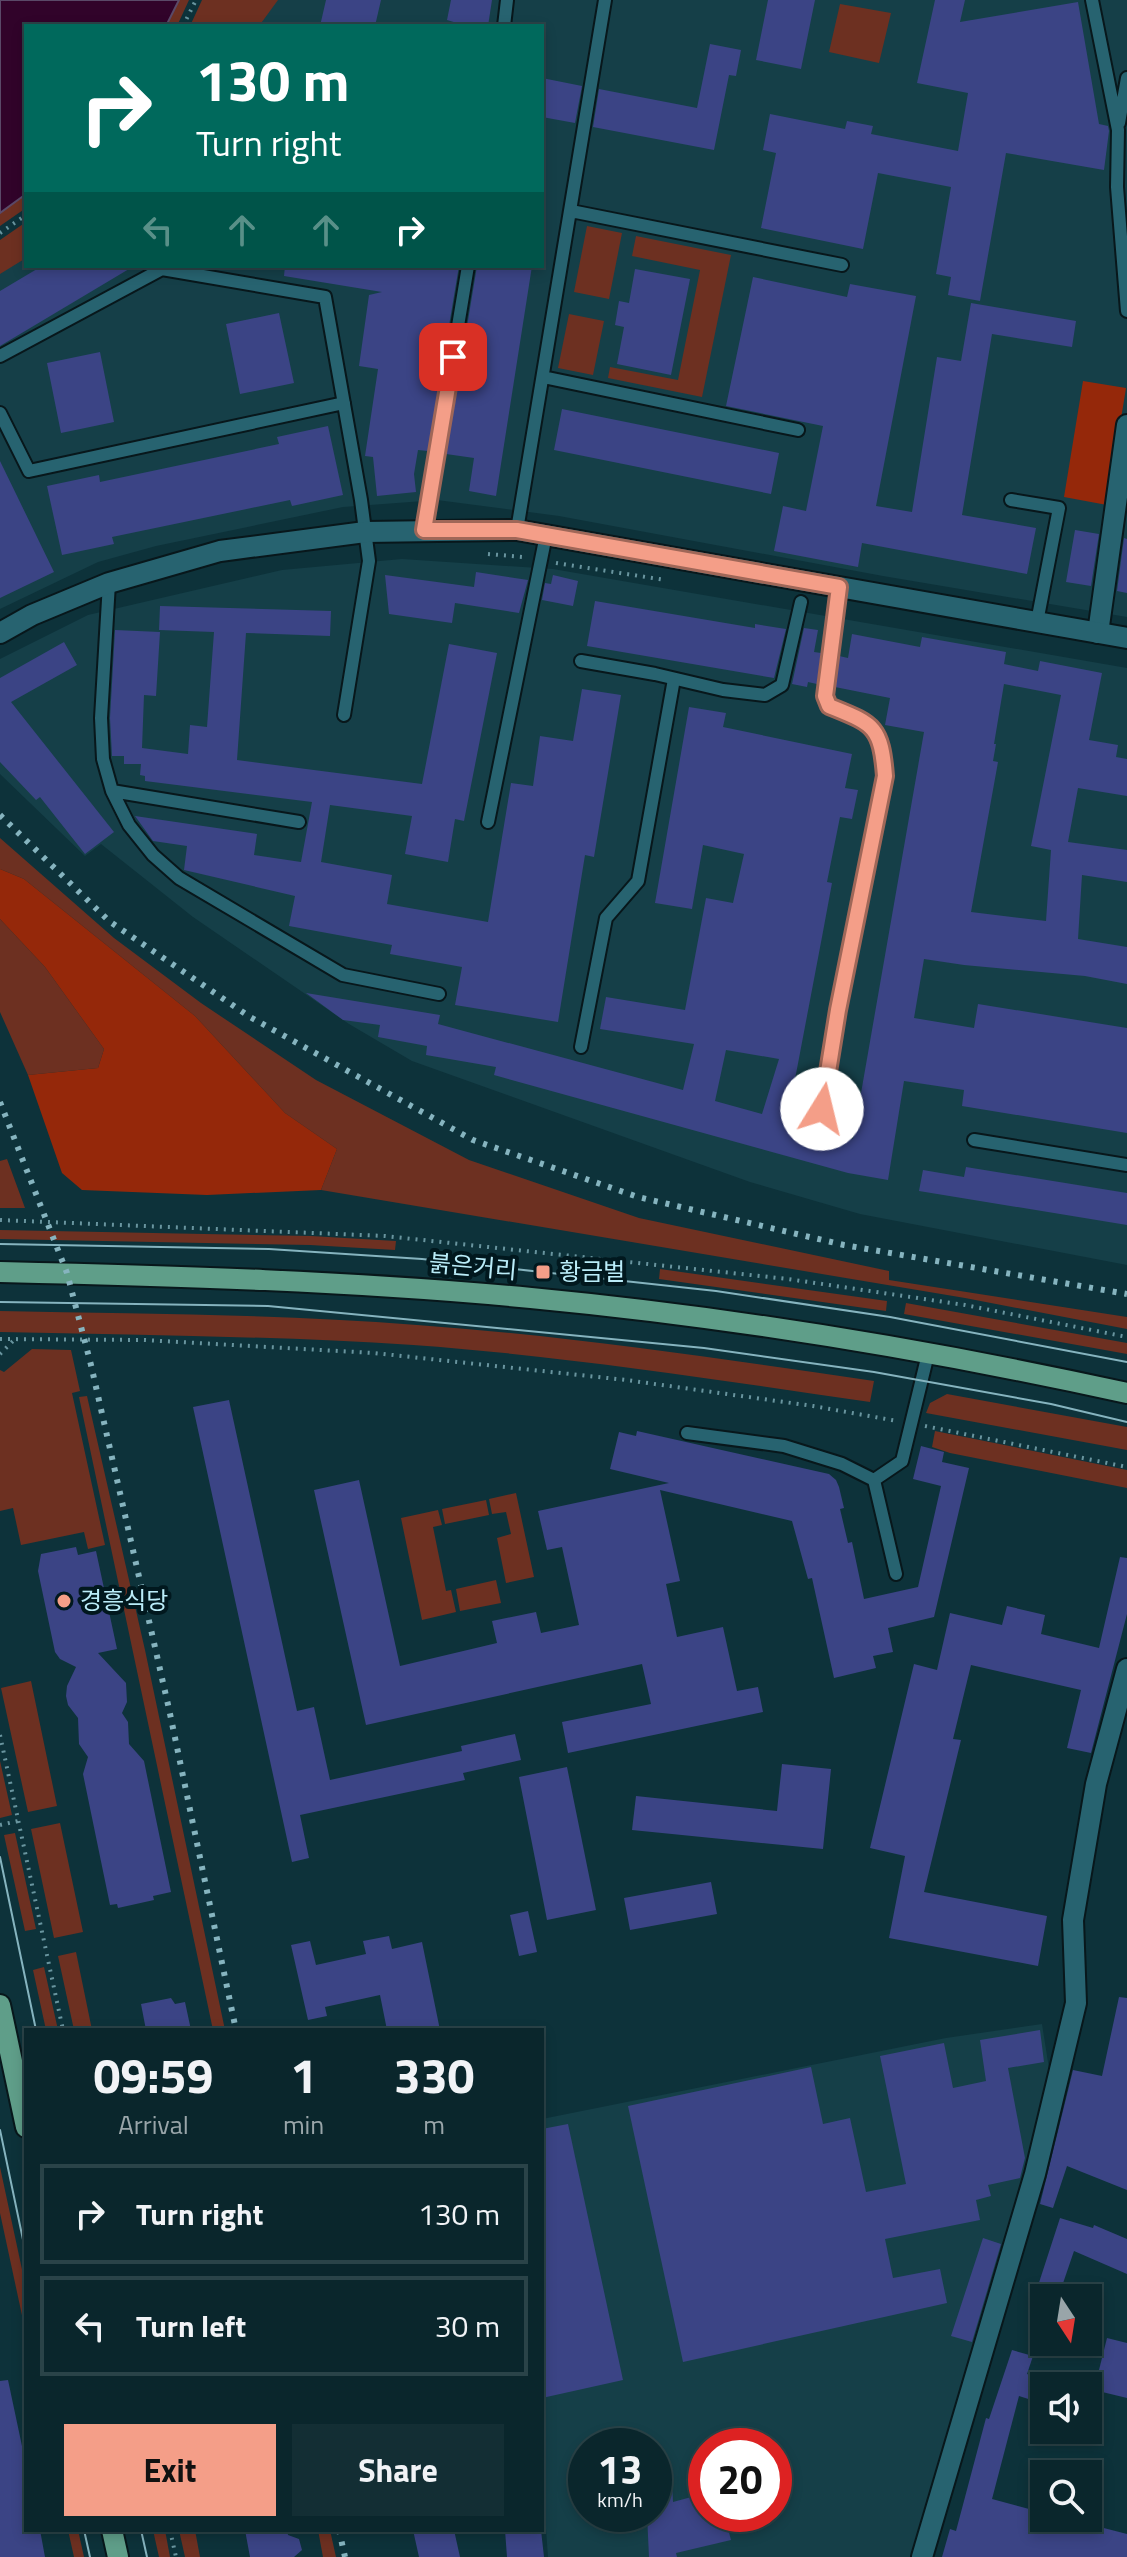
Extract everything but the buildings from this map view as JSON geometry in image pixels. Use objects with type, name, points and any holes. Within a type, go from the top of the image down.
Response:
[{"type":"main road","name":"붉은거리","points":[[0,1272],[272,1280],[533,1298],[708,1319],[928,1354],[1127,1393]]},
{"type":"main road","points":[[0,2005],[24,2118]]},
{"type":"main road","points":[[112,2532],[118,2557]]},
{"type":"street","points":[[1098,633],[1127,425]]},
{"type":"street","points":[[0,633],[32,615],[109,583],[220,551],[365,532],[517,530],[1127,638]]},
{"type":"street","points":[[922,2557],[1035,2174],[1076,2003],[1073,1920],[1096,1784],[1127,1669]]},
{"type":"lane","points":[[504,24],[507,0]]},
{"type":"lane","points":[[517,530],[605,0]]},
{"type":"lane","points":[[1092,0],[1118,130]]},
{"type":"lane","points":[[1127,78],[1118,130],[1117,187],[1127,311]]},
{"type":"lane","points":[[571,211],[842,265]]},
{"type":"lane","points":[[424,530],[468,268]]},
{"type":"lane","points":[[0,356],[162,269],[325,297],[369,561],[344,715]]},
{"type":"lane","points":[[543,377],[798,430]]},
{"type":"lane","points":[[0,413],[29,471],[344,403]]},
{"type":"lane","points":[[1011,500],[1059,508],[1037,622]]},
{"type":"lane","points":[[488,822],[546,535]]},
{"type":"lane","points":[[109,583],[101,718],[103,759],[112,791],[129,825],[153,855],[179,878],[343,975],[439,994]]},
{"type":"lane","points":[[822,1109],[838,1010],[885,776],[883,748],[868,722],[829,706],[825,696],[839,587]]},
{"type":"lane","points":[[581,661],[723,690],[765,695],[782,685],[801,602]]},
{"type":"lane","points":[[581,1047],[606,918],[638,881],[674,679]]},
{"type":"lane","points":[[112,791],[299,822]]},
{"type":"lane","points":[[974,1140],[1127,1165]]},
{"type":"lane","points":[[874,1480],[902,1461],[928,1354]]},
{"type":"lane","points":[[687,1433],[784,1446],[842,1464],[874,1480]]},
{"type":"lane","points":[[874,1480],[896,1574]]},
{"type":"path","points":[[184,24],[196,0]]},
{"type":"path","points":[[0,233],[24,216]]},
{"type":"path","points":[[478,553],[524,557]]},
{"type":"path","points":[[554,562],[675,582]]},
{"type":"path","points":[[0,1220],[385,1236],[788,1279],[965,1305],[1127,1337]]},
{"type":"path","points":[[0,1354],[17,1337]]},
{"type":"path","points":[[0,1339],[144,1340],[374,1353],[626,1380],[813,1406],[1127,1467]]},
{"type":"path","points":[[0,1735],[63,2028]]},
{"type":"path","points":[[0,1825],[18,1821]]},
{"type":"path","points":[[170,2532],[176,2557]]},
{"type":"shaded area","points":[[0,0],[179,0],[167,24],[24,24],[24,195],[0,213]]},
{"type":"shaded area","points":[[179,0],[189,0],[178,24],[167,24]]},
{"type":"shaded area","points":[[202,0],[278,0],[260,24],[191,24]]},
{"type":"shaded area","points":[[251,0],[1127,0],[1127,617],[559,516],[437,500],[343,507],[156,546],[98,562],[0,609],[0,263],[24,247],[24,268],[544,268],[544,24],[233,24]]},
{"type":"shaded area","points":[[840,4],[891,13],[879,63],[829,52]]},
{"type":"shaded area","points":[[24,195],[24,209],[0,226],[0,213]]},
{"type":"shaded area","points":[[24,223],[24,259],[0,274],[0,240]]},
{"type":"shaded area","points":[[587,226],[622,233],[609,299],[574,292]]},
{"type":"shaded area","points":[[636,236],[731,255],[702,397],[608,378],[610,367],[678,380],[700,270],[632,256]]},
{"type":"shaded area","points":[[569,314],[604,321],[593,375],[558,368]]},
{"type":"shaded area","points":[[1083,381],[1126,388],[1107,505],[1064,497]]},
{"type":"shaded area","points":[[402,559],[553,569],[1127,668],[1127,1265],[860,1214],[750,1182],[412,1061],[349,1024],[193,917],[101,844],[85,856],[0,774],[0,659],[88,615],[282,570]]},
{"type":"shaded area","points":[[0,838],[114,938],[201,1003],[316,1080],[469,1160],[639,1218],[889,1271],[889,1280],[1127,1317],[1127,1329],[965,1298],[321,1190],[337,1149],[285,1113],[195,1016],[24,879],[0,869]]},
{"type":"shaded area","points":[[0,869],[24,879],[195,1016],[285,1113],[337,1149],[321,1190],[207,1195],[82,1190],[62,1173],[28,1075],[98,1068],[104,1049],[45,967],[0,919]]},
{"type":"shaded area","points":[[0,919],[45,967],[104,1049],[98,1068],[28,1075],[0,1012]]},
{"type":"shaded area","points":[[7,1159],[25,1208],[0,1208],[0,1161]]},
{"type":"shaded area","points":[[0,1230],[311,1236],[396,1241],[395,1250],[310,1245],[0,1239]]},
{"type":"shaded area","points":[[660,1269],[887,1301],[886,1311],[659,1279]]},
{"type":"shaded area","points":[[906,1303],[1127,1343],[1127,1354],[904,1314]]},
{"type":"shaded area","points":[[0,1311],[261,1317],[417,1325],[589,1342],[874,1381],[870,1402],[585,1362],[413,1345],[0,1332]]},
{"type":"shaded area","points":[[32,1349],[71,1350],[80,1391],[72,1393],[105,1545],[88,1549],[84,1532],[21,1545],[13,1508],[0,1511],[0,1370],[4,1372]]},
{"type":"shaded area","points":[[947,1394],[1127,1427],[1127,1450],[926,1413],[930,1403]]},
{"type":"shaded area","points":[[87,1396],[145,1650],[225,2028],[213,2028],[79,1397]]},
{"type":"shaded area","points":[[935,1431],[1127,1470],[1127,1488],[950,1453],[932,1447]]},
{"type":"shaded area","points":[[516,1493],[534,1577],[506,1583],[497,1538],[511,1534],[506,1512],[492,1514],[489,1499]]},
{"type":"shaded area","points":[[486,1500],[489,1515],[445,1524],[442,1509]]},
{"type":"shaded area","points":[[438,1510],[442,1525],[433,1527],[446,1591],[451,1590],[456,1612],[422,1620],[401,1518]]},
{"type":"shaded area","points":[[496,1580],[501,1603],[460,1611],[456,1589]]},
{"type":"shaded area","points":[[31,1681],[57,1806],[28,1812],[1,1688]]},
{"type":"shaded area","points":[[0,1761],[12,1815],[0,1818]]},
{"type":"shaded area","points":[[60,1823],[83,1932],[54,1938],[31,1829]]},
{"type":"shaded area","points":[[15,1833],[36,1929],[25,1931],[4,1835]]},
{"type":"shaded area","points":[[76,1952],[92,2028],[74,2028],[58,1956]]},
{"type":"shaded area","points":[[44,1967],[58,2028],[46,2028],[33,1970]]},
{"type":"shaded area","points":[[1042,2024],[1050,2075],[1016,2216],[914,2557],[548,2557],[544,2501],[544,2119],[946,2038]]},
{"type":"shaded area","points":[[0,2167],[24,2279],[24,2325],[0,2213]]},
{"type":"shaded area","points":[[68,2532],[78,2532],[84,2557],[74,2557]]},
{"type":"shaded area","points":[[153,2532],[165,2532],[170,2557],[159,2557]]},
{"type":"shaded area","points":[[179,2532],[195,2532],[200,2557],[185,2557]]},
{"type":"shaded area","points":[[318,2532],[330,2532],[336,2557],[323,2557]]},
{"type":"tram line","points":[[0,1244],[269,1249],[422,1259],[716,1291],[890,1317],[1127,1362]]},
{"type":"tram line","points":[[0,1302],[268,1306],[704,1348],[874,1372],[1051,1404],[1127,1422]]},
{"type":"tram line","points":[[0,1857],[36,2028]]},
{"type":"tram line","points":[[0,2130],[24,2244]]},
{"type":"tram line","points":[[84,2532],[90,2557]]},
{"type":"tram line","points":[[141,2532],[147,2557]]},
{"type":"railway","points":[[0,815],[109,921],[250,1017],[473,1140],[638,1197],[844,1245],[1127,1294]]},
{"type":"railway","points":[[0,1102],[67,1273],[91,1365],[169,1709],[236,2028]]},
{"type":"railway","points":[[339,2532],[345,2557]]},
{"type":"place","name":"황금벌","points":[[543,1272]]},
{"type":"place","name":"경흥식당","points":[[64,1601]]},
{"type":"route","points":[[453,357],[424,530],[517,530],[839,587],[825,696],[829,706],[868,722],[883,748],[885,776],[838,1010],[822,1109]]}]
